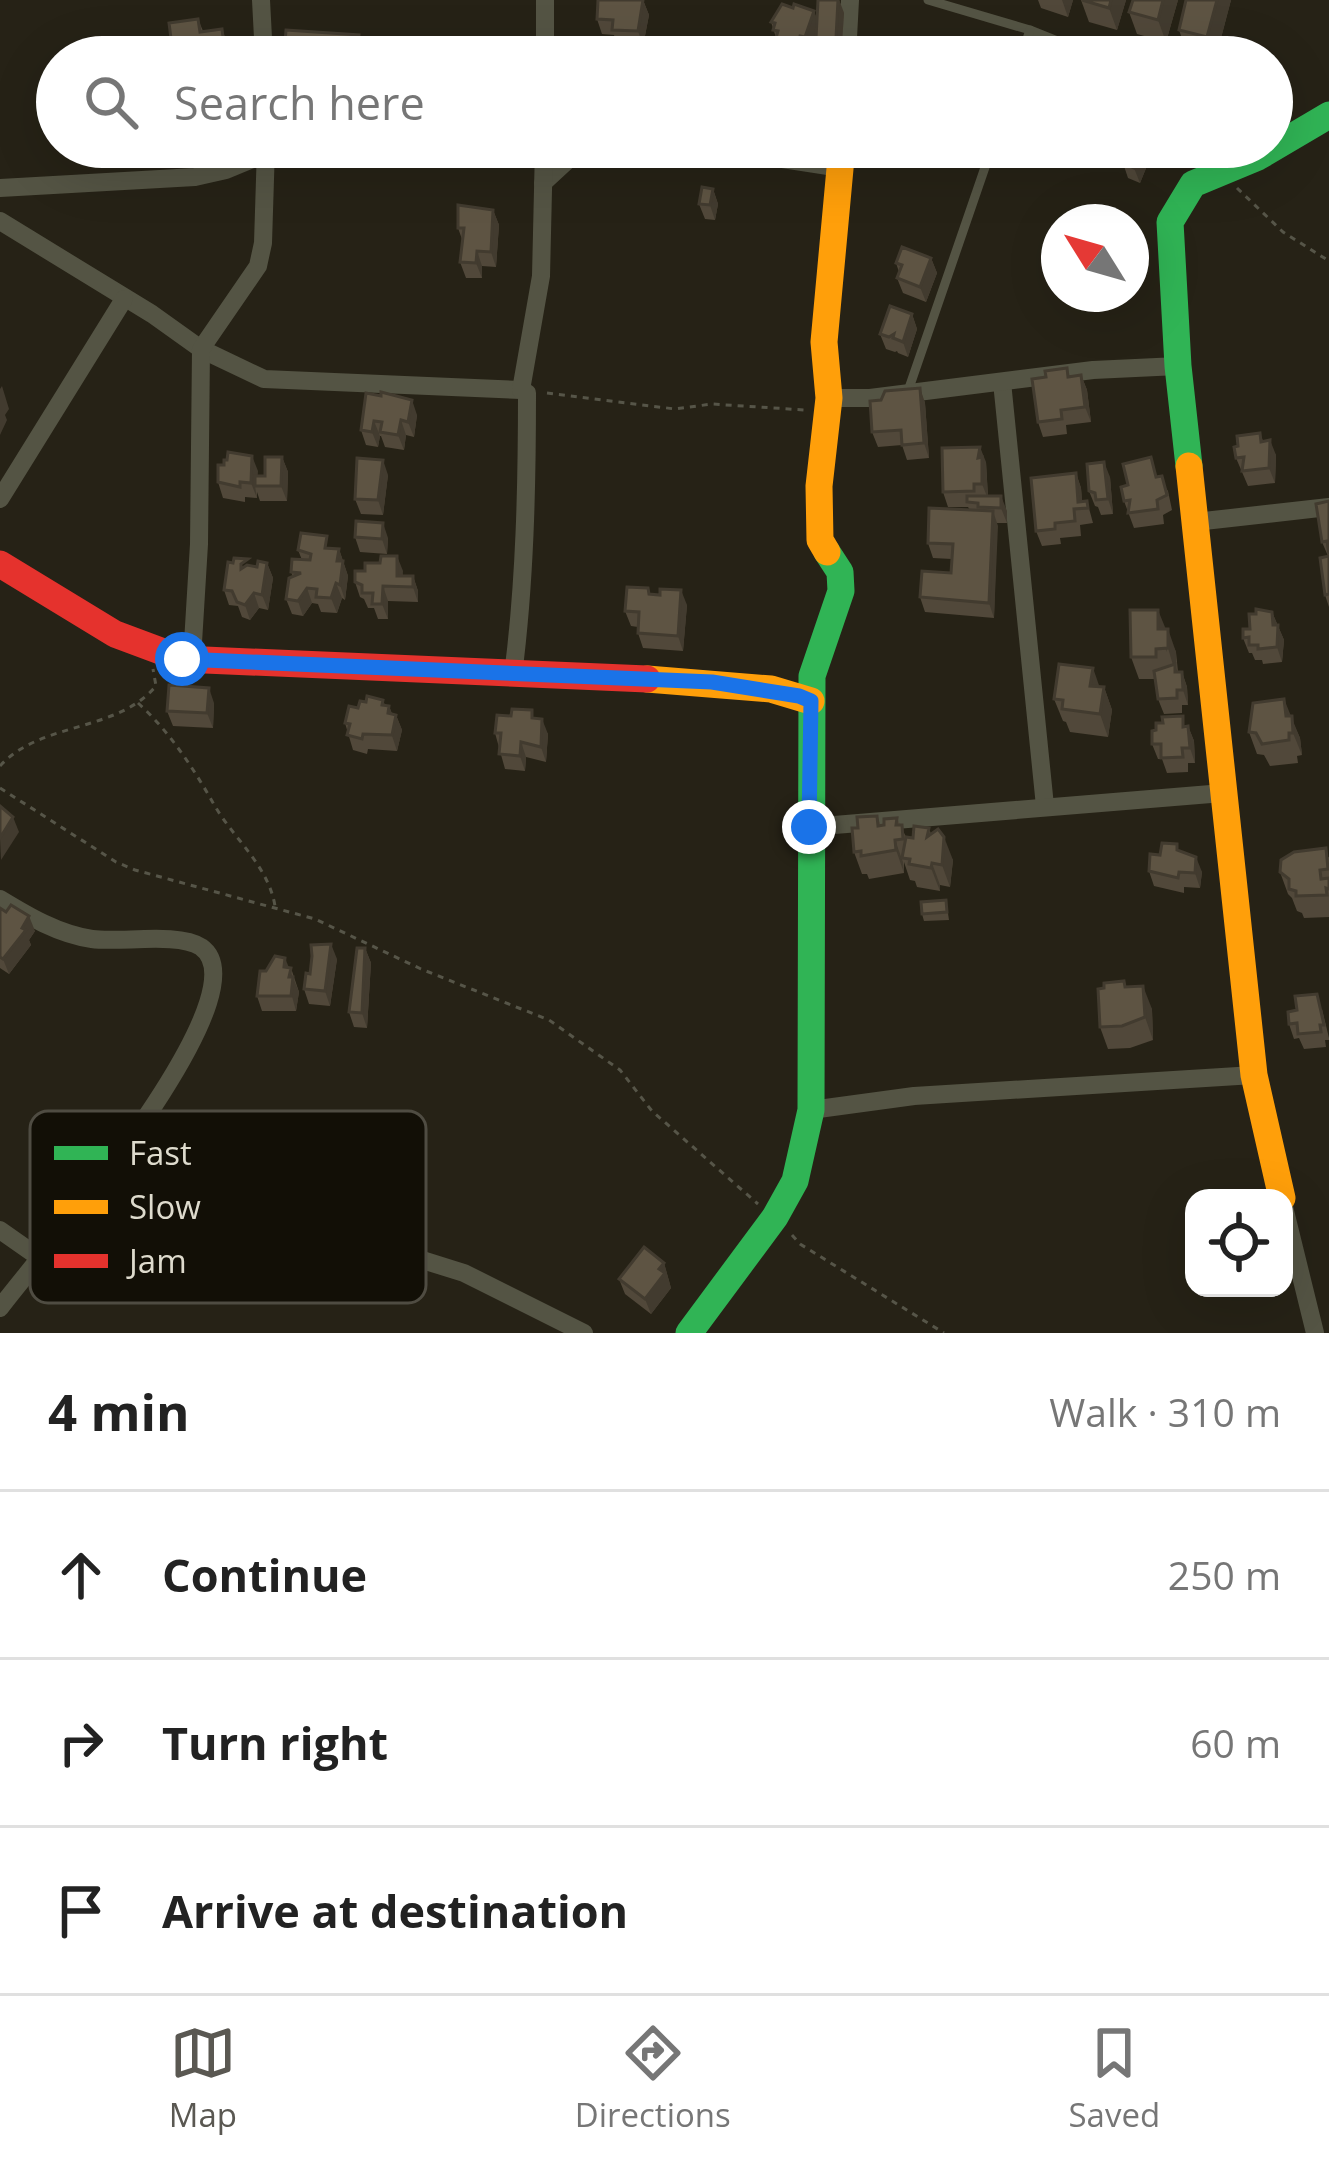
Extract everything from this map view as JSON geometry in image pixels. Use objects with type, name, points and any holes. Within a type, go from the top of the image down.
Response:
[{"type":"street","points":[[262,0],[263,36]]},
{"type":"street","points":[[545,0],[545,36]]},
{"type":"street","points":[[848,36],[850,0]]},
{"type":"street","points":[[1293,136],[1329,115]]},
{"type":"street","points":[[0,188],[196,177],[221,168]]},
{"type":"street","points":[[192,659],[199,544],[201,349],[257,266],[269,168]]},
{"type":"street","points":[[513,675],[521,601],[524,391],[541,276],[543,168]]},
{"type":"street","points":[[543,183],[559,168]]},
{"type":"street","points":[[689,1333],[775,1217],[795,1181],[811,1110],[812,676],[841,580],[820,541],[828,405],[824,343],[841,168]]},
{"type":"street","points":[[1230,168],[1185,192],[1170,222],[1178,366],[1254,1075],[1280,1189]]},
{"type":"street","points":[[0,221],[201,349],[250,373],[280,382],[524,391]]},
{"type":"street","points":[[0,499],[124,299]]},
{"type":"street","points":[[828,405],[1093,370],[1178,366]]},
{"type":"street","points":[[1002,382],[1045,806]]},
{"type":"street","points":[[1196,522],[1329,507]]},
{"type":"street","points":[[0,564],[86,618],[155,651],[192,659],[712,682],[771,689],[811,701]]},
{"type":"street","points":[[809,827],[1223,793]]},
{"type":"street","points":[[0,899],[75,935],[117,941],[186,941],[208,955],[211,982],[193,1040],[148,1111]]},
{"type":"street","points":[[811,1110],[914,1096],[1254,1075]]},
{"type":"street","points":[[0,1230],[30,1251]]},
{"type":"street","points":[[1293,1244],[1315,1333]]},
{"type":"street","points":[[426,1261],[464,1273],[584,1333]]},
{"type":"street","points":[[0,1308],[30,1267]]},
{"type":"lane","points":[[928,0],[1045,36]]},
{"type":"lane","points":[[1028,36],[1030,30]]},
{"type":"lane","points":[[908,392],[985,168]]},
{"type":"path","points":[[1220,172],[1283,232],[1329,261]]},
{"type":"path","points":[[524,391],[675,409],[828,405]]},
{"type":"path","points":[[0,766],[38,740],[138,703],[156,686],[152,675],[155,651]]},
{"type":"path","points":[[138,703],[158,720],[272,884],[275,908]]},
{"type":"path","points":[[0,788],[116,862],[336,927],[550,1020],[605,1057],[652,1111],[800,1244],[944,1333]]},
{"type":"building","points":[[598,0],[643,0],[638,31],[612,30],[613,20],[597,19]]},
{"type":"building","points":[[818,0],[838,0],[836,36],[816,36]]},
{"type":"building","points":[[1082,0],[1111,0],[1109,8]]},
{"type":"building","points":[[1133,0],[1163,0],[1158,20],[1129,12]]},
{"type":"building","points":[[1186,0],[1217,0],[1207,36],[1179,30]]},
{"type":"building","points":[[782,4],[814,11],[805,36],[777,36],[771,22]]},
{"type":"building","points":[[198,19],[200,32],[222,29],[223,36],[171,36],[169,23]]},
{"type":"building","points":[[286,30],[359,35],[359,36],[286,36]]},
{"type":"building","points":[[702,187],[713,189],[710,205],[699,204]]},
{"type":"building","points":[[458,205],[493,210],[491,252],[477,251],[476,263],[460,262],[464,228],[458,228]]},
{"type":"building","points":[[902,247],[931,258],[920,287],[897,278]]},
{"type":"building","points":[[890,306],[912,314],[903,342],[893,338],[894,334],[880,334]]},
{"type":"building","points":[[1067,368],[1068,377],[1081,375],[1085,407],[1061,410],[1062,419],[1038,422],[1032,379],[1046,377],[1045,371]]},
{"type":"building","points":[[920,388],[924,443],[902,445],[901,430],[872,432],[870,401],[881,400],[885,391]]},
{"type":"building","points":[[381,392],[412,400],[408,422],[401,420],[398,435],[380,432],[382,422],[374,421],[372,432],[361,430],[366,393],[381,396]]},
{"type":"building","points":[[1260,433],[1261,442],[1270,440],[1269,468],[1242,471],[1244,457],[1236,458],[1234,447],[1237,436]]},
{"type":"building","points":[[980,447],[982,484],[974,484],[974,491],[943,492],[942,448]]},
{"type":"building","points":[[228,452],[252,456],[251,483],[240,482],[240,487],[218,482],[218,465],[224,465]]},
{"type":"building","points":[[265,457],[282,457],[281,486],[255,486],[255,476],[265,476]]},
{"type":"building","points":[[1151,457],[1167,495],[1157,500],[1158,509],[1128,513],[1130,500],[1124,501],[1121,487],[1128,485],[1123,464]]},
{"type":"building","points":[[357,458],[383,460],[378,500],[355,499]]},
{"type":"building","points":[[1104,462],[1108,499],[1096,500],[1089,491],[1087,464]]},
{"type":"building","points":[[1076,473],[1078,502],[1087,501],[1088,508],[1074,509],[1075,521],[1036,531],[1031,478]]},
{"type":"building","points":[[967,496],[1001,496],[1001,508],[978,507],[978,503],[967,502]]},
{"type":"building","points":[[1329,501],[1329,554],[1327,541],[1322,542],[1316,504]]},
{"type":"building","points":[[929,508],[993,511],[989,603],[920,597],[922,571],[951,573],[953,544],[928,543]]},
{"type":"building","points":[[356,521],[383,523],[382,539],[355,537]]},
{"type":"building","points":[[301,533],[327,536],[325,548],[339,549],[337,561],[343,561],[340,585],[336,583],[331,598],[316,597],[317,589],[307,588],[298,601],[286,599],[289,578],[301,573],[291,572],[292,559],[310,560],[311,554],[298,550]]},
{"type":"building","points":[[381,556],[397,556],[397,576],[413,576],[413,587],[383,586],[382,604],[372,604],[373,593],[362,593],[355,571],[365,571],[365,563],[380,563]]},
{"type":"building","points":[[1329,556],[1329,594],[1325,595],[1320,558]]},
{"type":"building","points":[[234,558],[248,559],[241,569],[257,567],[258,561],[267,563],[262,595],[254,593],[245,605],[237,602],[232,591],[224,590],[228,562],[233,563]]},
{"type":"building","points":[[627,587],[648,588],[649,594],[660,595],[660,589],[681,590],[678,636],[638,633],[639,612],[625,611]]},
{"type":"building","points":[[1256,609],[1272,612],[1273,625],[1278,625],[1277,647],[1258,649],[1258,645],[1249,645],[1249,637],[1243,638],[1243,629],[1250,629],[1249,614],[1256,614]]},
{"type":"building","points":[[1130,610],[1158,610],[1158,629],[1168,629],[1168,648],[1156,649],[1156,657],[1131,657]]},
{"type":"building","points":[[1059,664],[1093,668],[1090,686],[1104,687],[1100,714],[1062,709],[1063,700],[1054,699]]},
{"type":"building","points":[[1175,664],[1175,672],[1182,672],[1183,690],[1177,690],[1177,698],[1158,699],[1154,671]]},
{"type":"building","points":[[169,685],[209,688],[207,713],[167,711]]},
{"type":"building","points":[[367,696],[383,700],[388,713],[396,715],[392,735],[363,734],[362,739],[347,735],[349,706],[358,708]]},
{"type":"building","points":[[1284,699],[1293,733],[1289,740],[1262,744],[1256,733],[1249,732],[1253,703]]},
{"type":"building","points":[[512,709],[532,710],[532,718],[542,719],[541,747],[521,742],[520,756],[499,754],[497,715],[511,716]]},
{"type":"building","points":[[1183,716],[1190,748],[1182,748],[1183,757],[1161,758],[1161,744],[1152,744],[1156,723],[1163,723],[1162,717]]},
{"type":"building","points":[[0,806],[13,817],[0,838]]},
{"type":"building","points":[[877,816],[878,826],[884,825],[884,819],[897,818],[903,839],[895,840],[896,850],[861,856],[861,851],[854,852],[852,828],[858,828],[857,817]]},
{"type":"building","points":[[914,826],[929,828],[927,837],[938,829],[944,837],[942,865],[932,863],[931,868],[902,858],[906,837],[913,838]]},
{"type":"building","points":[[1162,843],[1177,844],[1177,850],[1196,857],[1195,873],[1179,872],[1178,878],[1149,871],[1150,854],[1160,855]]},
{"type":"building","points":[[1326,848],[1328,869],[1320,870],[1321,879],[1329,878],[1327,895],[1296,896],[1289,889],[1289,879],[1280,872],[1281,860],[1294,852]]},
{"type":"building","points":[[946,900],[947,912],[922,914],[921,902]]},
{"type":"building","points":[[11,905],[29,916],[22,928],[26,930],[3,959],[0,908],[6,912]]},
{"type":"building","points":[[331,944],[325,991],[304,989],[311,945]]},
{"type":"building","points":[[357,948],[365,948],[362,1013],[349,1012]]},
{"type":"building","points":[[275,956],[285,958],[284,967],[291,968],[291,996],[257,996],[260,971],[266,971]]},
{"type":"building","points":[[1124,981],[1125,987],[1143,986],[1145,1017],[1122,1026],[1100,1027],[1098,989],[1104,983]]},
{"type":"building","points":[[1317,994],[1324,1025],[1320,1025],[1321,1032],[1298,1034],[1297,1023],[1289,1024],[1288,1012],[1297,1010],[1295,996]]},
{"type":"building","points":[[644,1247],[664,1263],[659,1269],[665,1273],[645,1299],[619,1279]]},
{"type":"traffic: fast","points":[[1293,136],[1329,115]]},
{"type":"traffic: fast","points":[[1189,466],[1170,222],[1193,184],[1232,168]]},
{"type":"traffic: fast","points":[[689,1333],[775,1217],[795,1181],[811,1110],[812,676],[841,591],[840,572],[827,552]]},
{"type":"traffic: slow","points":[[827,552],[820,540],[819,486],[829,398],[824,342],[840,168]]},
{"type":"traffic: slow","points":[[1189,466],[1254,1075],[1280,1189]]},
{"type":"traffic: slow","points":[[647,679],[771,689],[811,701]]},
{"type":"traffic: jam","points":[[0,564],[115,634],[182,659],[647,679]]},
{"type":"route","points":[[182,659],[712,682],[799,696],[811,701],[809,827]]}]
